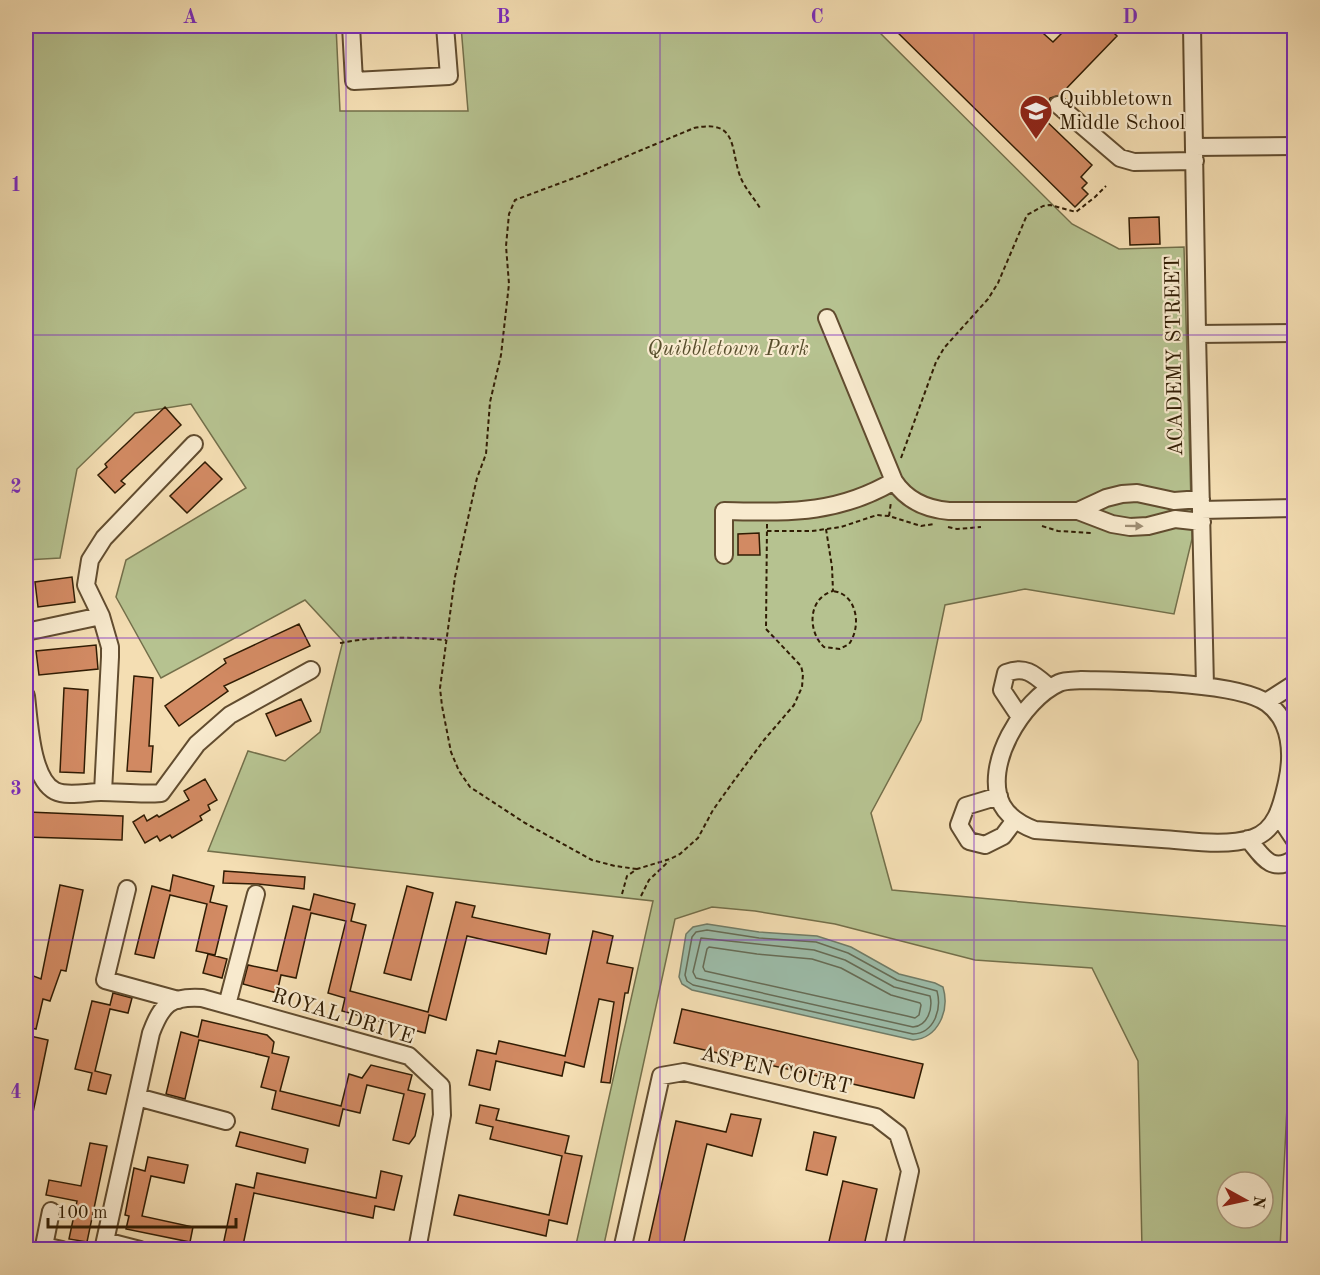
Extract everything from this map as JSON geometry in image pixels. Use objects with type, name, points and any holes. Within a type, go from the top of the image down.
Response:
[{"type":"street","points":[[351,26],[354,81],[449,76],[446,26]]},
{"type":"street","name":"ACADEMY STREET","points":[[1192,26],[1205,686]]},
{"type":"street","points":[[1058,105],[1120,158],[1134,162],[1195,154],[1294,146]]},
{"type":"street","points":[[827,318],[895,481],[907,496],[931,509],[1078,511],[1112,524],[1130,527],[1148,526],[1201,510],[1294,508]]},
{"type":"street","points":[[1197,334],[1294,333]]},
{"type":"street","points":[[103,792],[110,646],[86,585],[90,560],[104,538],[194,444]]},
{"type":"street","points":[[724,555],[724,511],[767,512],[812,510],[837,506],[875,492],[895,481]]},
{"type":"street","points":[[1078,511],[1106,498],[1137,494],[1174,501],[1201,510]]},
{"type":"street","points":[[26,632],[100,616]]},
{"type":"street","points":[[1020,717],[1002,690],[1006,673],[1018,668],[1034,674],[1050,688]]},
{"type":"street","points":[[26,696],[36,765],[43,779],[54,790],[68,793],[161,793],[197,744],[230,715],[311,670]]},
{"type":"street","points":[[1082,680],[1205,686],[1266,702],[1291,730],[1291,767],[1278,815],[1268,828],[1254,838],[1221,843],[1035,830],[1015,820],[1002,805],[999,796],[998,768],[1003,751],[1020,717],[1039,696],[1050,688],[1061,682],[1082,680]]},
{"type":"street","points":[[1266,702],[1291,686],[1294,687]]},
{"type":"street","points":[[999,796],[966,807],[959,825],[969,841],[985,845],[1003,836],[1015,820]]},
{"type":"street","points":[[1278,815],[1294,839]]},
{"type":"street","points":[[1248,839],[1265,860],[1276,865],[1286,865],[1294,859]]},
{"type":"street","name":"ROYAL DRIVE","points":[[127,889],[105,980],[178,1000],[185,997],[202,999],[409,1056],[441,1086],[442,1115],[417,1250]]},
{"type":"street","points":[[232,1007],[256,894]]},
{"type":"street","points":[[140,1250],[104,1245],[151,1033],[158,1013],[169,1002],[178,1000]]},
{"type":"street","name":"ASPEN COURT","points":[[622,1250],[661,1076],[684,1072],[876,1117],[898,1134],[910,1171],[893,1250]]},
{"type":"street","points":[[137,1097],[226,1121]]},
{"type":"street","points":[[51,1211],[44,1248],[62,1250]]},
{"type":"path","points":[[637,869],[592,860],[525,823],[470,787],[450,752],[440,688],[455,577],[475,490],[486,454],[490,402],[501,355],[509,284],[506,246],[509,214],[515,200],[705,125],[726,131],[731,137],[740,177],[760,208]]},
{"type":"path","points":[[889,516],[895,481],[936,362],[944,348],[988,299],[998,283],[1027,214],[1050,205],[1076,212],[1106,186]]},
{"type":"path","points":[[641,896],[649,880],[698,838],[713,810],[800,695],[803,674],[801,666],[766,629],[767,512]]},
{"type":"path","points":[[767,531],[798,532],[826,529],[877,515],[889,516],[921,526],[939,524]]},
{"type":"path","points":[[945,525],[951,528],[968,529],[990,525]]},
{"type":"path","points":[[1039,525],[1058,531],[1092,533]]},
{"type":"path","points":[[826,529],[833,591]]},
{"type":"path","points":[[833,591],[844,594],[852,601],[856,630],[849,644],[835,650],[824,647],[814,633],[816,602],[823,594],[833,591]]},
{"type":"path","points":[[340,643],[357,639],[386,638],[446,640]]},
{"type":"path","points":[[622,894],[627,876],[637,869],[670,860]]},
{"type":"green space","name":"Quibbletown Park","points":[[26,26],[336,26],[340,111],[468,111],[461,26],[873,26],[1072,224],[1119,249],[1184,247],[1192,539],[1174,614],[1025,589],[945,605],[921,720],[871,813],[892,890],[1294,927],[1294,1045],[1290,1046],[1280,1249],[1142,1249],[1138,1061],[1092,968],[975,960],[835,924],[755,911],[712,907],[675,919],[603,1249],[575,1249],[653,901],[208,851],[248,751],[285,761],[320,732],[343,641],[305,600],[161,678],[116,597],[126,560],[246,488],[191,404],[135,413],[77,469],[60,558],[26,560]]},
{"type":"water","points":[[707,924],[759,932],[817,936],[851,947],[899,974],[943,987],[945,1005],[940,1022],[929,1034],[913,1040],[692,990],[682,984],[679,977],[686,934],[693,927]]},
{"type":"building","name":"Quibbletown Middle School","points":[[891,26],[1035,26],[1053,42],[1069,26],[1107,26],[1117,36],[1060,95],[1050,98],[1048,107],[1040,115],[1092,165],[1081,177],[1087,183],[1082,188],[1088,194],[1075,207]]},
{"type":"building","points":[[1159,217],[1160,244],[1130,245],[1129,218]]},
{"type":"building","points":[[165,407],[181,425],[121,481],[125,484],[115,493],[98,475],[107,467],[105,464]]},
{"type":"building","points":[[205,462],[222,479],[187,513],[170,496]]},
{"type":"building","points":[[759,533],[760,555],[738,555],[738,534]]},
{"type":"building","points":[[72,577],[75,602],[38,607],[35,582]]},
{"type":"building","points":[[299,624],[310,646],[224,686],[228,691],[179,726],[165,706],[226,663],[224,659]]},
{"type":"building","points":[[96,645],[98,669],[39,675],[36,651]]},
{"type":"building","points":[[134,676],[153,678],[149,746],[153,746],[151,772],[127,771]]},
{"type":"building","points":[[64,688],[88,690],[84,773],[60,772]]},
{"type":"building","points":[[301,699],[311,721],[276,736],[266,714]]},
{"type":"building","points":[[205,779],[217,800],[208,805],[210,810],[200,816],[202,820],[172,838],[170,835],[160,841],[157,836],[145,843],[133,822],[144,815],[147,821],[157,815],[159,817],[189,800],[184,791]]},
{"type":"building","points":[[28,812],[123,816],[122,840],[27,837]]},
{"type":"building","points":[[224,871],[305,877],[304,889],[223,883]]},
{"type":"building","points":[[173,875],[214,886],[210,902],[227,906],[215,955],[196,951],[207,904],[170,895],[154,958],[135,954],[152,886],[170,891]]},
{"type":"building","points":[[60,885],[83,890],[66,971],[61,970],[50,1001],[43,999],[36,1029],[26,1027],[30,1000],[26,998],[26,973],[41,979]]},
{"type":"building","points":[[407,886],[433,893],[411,980],[384,973]]},
{"type":"building","points":[[314,894],[355,904],[351,921],[366,925],[350,991],[428,1012],[456,902],[475,906],[472,917],[550,934],[546,954],[467,936],[446,1020],[429,1015],[425,1033],[342,1011],[345,998],[328,993],[346,921],[311,913],[296,978],[281,975],[277,993],[243,984],[248,965],[277,971],[293,906],[310,910]]},
{"type":"building","points":[[593,931],[613,936],[607,963],[633,968],[628,993],[625,993],[610,1083],[601,1082],[614,1002],[599,999],[584,1067],[565,1062],[562,1076],[496,1061],[490,1090],[469,1085],[477,1050],[496,1054],[499,1041],[565,1056]]},
{"type":"building","points":[[208,954],[227,959],[222,978],[203,973]]},
{"type":"building","points":[[113,993],[132,998],[128,1013],[110,1009],[95,1071],[111,1075],[106,1094],[88,1090],[92,1073],[75,1069],[92,1001],[110,1005]]},
{"type":"building","points":[[682,1009],[923,1064],[914,1098],[674,1043]]},
{"type":"building","points":[[202,1020],[267,1035],[274,1042],[272,1053],[289,1057],[280,1091],[341,1106],[349,1074],[362,1078],[371,1065],[412,1075],[408,1090],[425,1094],[415,1136],[409,1144],[393,1140],[404,1094],[367,1085],[360,1113],[343,1109],[339,1126],[272,1109],[276,1091],[261,1087],[269,1057],[199,1040],[185,1099],[166,1094],[181,1032],[198,1037]]},
{"type":"building","points":[[26,1035],[48,1040],[30,1127],[26,1126]]},
{"type":"building","points":[[480,1105],[499,1109],[496,1120],[569,1136],[565,1153],[582,1156],[567,1224],[549,1220],[546,1236],[454,1215],[459,1195],[549,1215],[562,1156],[490,1139],[493,1127],[476,1123]]},
{"type":"building","points":[[731,1114],[761,1119],[752,1156],[707,1144],[682,1250],[668,1250],[648,1245],[676,1121],[726,1132]]},
{"type":"building","points":[[240,1132],[308,1149],[305,1163],[236,1146]]},
{"type":"building","points":[[814,1132],[836,1137],[827,1175],[806,1170]]},
{"type":"building","points":[[90,1143],[107,1146],[87,1242],[69,1239],[77,1201],[46,1195],[49,1180],[81,1186]]},
{"type":"building","points":[[148,1157],[188,1165],[184,1183],[151,1176],[142,1216],[193,1227],[190,1242],[126,1229],[129,1216],[125,1215],[134,1168],[145,1171]]},
{"type":"building","points":[[381,1171],[402,1176],[394,1210],[375,1206],[373,1218],[254,1193],[242,1250],[222,1250],[236,1184],[254,1188],[257,1173],[376,1198]]},
{"type":"building","points":[[843,1181],[877,1189],[863,1250],[827,1250]]},
{"type":"place","name":"Quibbletown Middle School","points":[[1036,140]]}]
